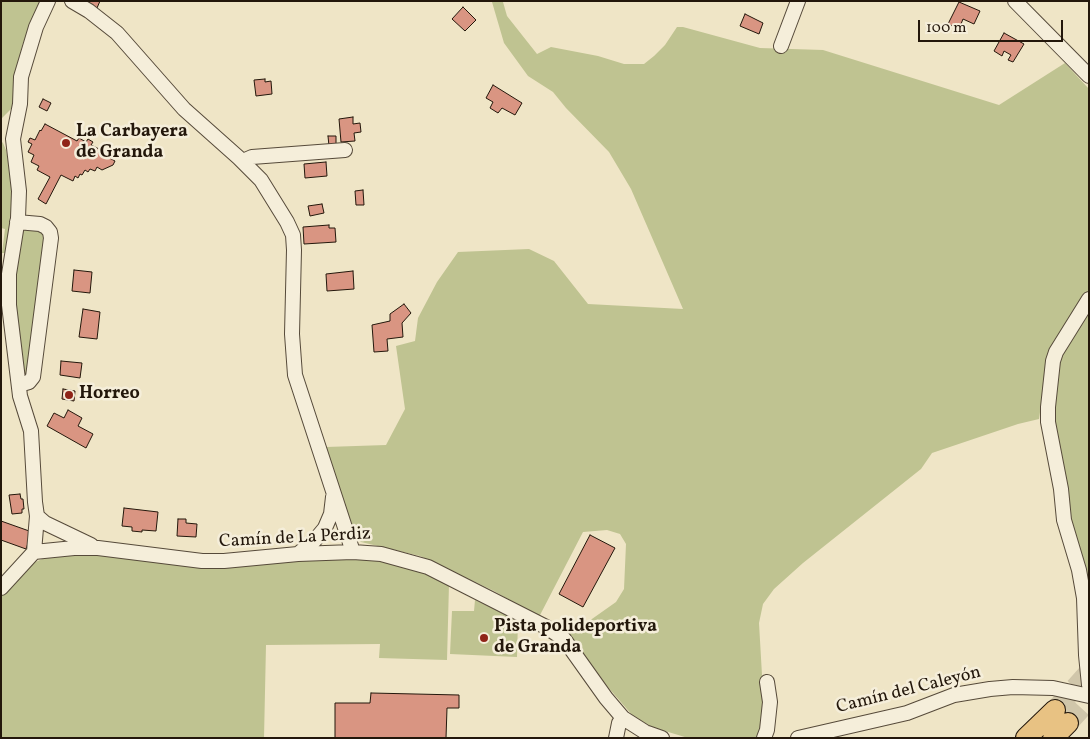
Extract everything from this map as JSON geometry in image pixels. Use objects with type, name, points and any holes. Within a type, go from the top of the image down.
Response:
[{"type":"highway","points":[[1026,738],[1062,716],[1053,738]]},
{"type":"street","points":[[1,588],[34,552],[37,516],[31,431],[20,396],[5,278],[18,222],[18,191],[13,139],[20,104],[21,77],[36,27],[48,1]]},
{"type":"street","points":[[72,1],[89,11],[117,33],[184,109],[243,161],[261,180],[287,222],[292,235],[294,250],[292,334],[295,375],[353,552]]},
{"type":"street","points":[[781,46],[798,1]]},
{"type":"street","points":[[1015,1],[1089,76]]},
{"type":"street","points":[[243,161],[252,157],[345,150]]},
{"type":"street","points":[[18,222],[40,224],[50,232],[51,238],[44,325],[33,377],[29,382],[19,385]]},
{"type":"street","points":[[1089,299],[1056,352],[1048,407],[1048,422],[1061,489],[1064,520],[1082,584],[1089,685]]},
{"type":"street","points":[[1,319],[12,332]]},
{"type":"street","points":[[298,554],[315,540],[325,528],[331,514],[333,491]]},
{"type":"street","points":[[37,516],[45,523],[73,538],[98,548]]},
{"type":"street","name":"Camín de La Perdiz","points":[[34,552],[98,548],[224,562],[298,554],[353,552],[381,554],[428,567],[546,627],[564,639],[606,698],[623,718],[645,732],[662,738]]},
{"type":"street","points":[[764,738],[767,730],[770,702],[767,682]]},
{"type":"street","name":"Camín del Caleyón","points":[[798,738],[907,713],[954,696],[990,689],[1013,687],[1052,688],[1089,696]]},
{"type":"street","points":[[616,738],[619,723],[623,718]]},
{"type":"green space","points":[[1,1],[42,1],[23,43],[14,77],[16,104],[1,119]]},
{"type":"green space","points":[[492,2],[503,2],[507,16],[537,54],[551,47],[598,56],[624,64],[644,64],[665,45],[677,27],[683,27],[760,48],[823,50],[999,105],[1065,63],[1089,89],[1089,289],[1049,350],[1039,419],[1018,424],[932,453],[921,469],[803,563],[774,589],[763,604],[759,623],[764,710],[760,733],[757,738],[688,738],[652,727],[633,716],[607,686],[567,631],[582,626],[616,602],[624,589],[626,544],[620,534],[607,530],[583,532],[539,617],[494,591],[420,556],[361,542],[355,536],[326,447],[386,445],[405,409],[396,346],[415,341],[418,318],[437,282],[458,252],[529,249],[554,261],[588,304],[683,309],[631,189],[609,152],[553,92],[528,76],[504,43]]},
{"type":"green space","points":[[1,141],[6,150],[14,192],[8,253],[2,253],[5,229],[1,228]]},
{"type":"green space","points":[[23,226],[40,228],[46,234],[29,376],[24,379],[13,297],[14,276]]},
{"type":"green space","points":[[1089,309],[1089,586],[1071,524],[1063,461],[1054,416],[1059,363],[1068,342]]},
{"type":"green space","points":[[51,555],[355,556],[421,571],[449,584],[447,660],[379,658],[380,644],[266,645],[264,738],[1,738],[1,595],[31,564]]},
{"type":"green space","name":"Pista polideportiva de Granda","points":[[475,600],[518,621],[517,657],[450,654],[452,611],[474,611]]},
{"type":"building","points":[[81,1],[100,1],[97,8]]},
{"type":"building","points":[[959,2],[980,11],[974,24],[963,19],[959,29],[948,24]]},
{"type":"building","points":[[463,7],[476,20],[465,31],[452,19]]},
{"type":"building","points":[[745,14],[763,23],[759,34],[740,26]]},
{"type":"building","points":[[1004,33],[1024,44],[1013,62],[1008,60],[1011,55],[1004,51],[1002,56],[994,51]]},
{"type":"building","points":[[265,79],[265,82],[271,81],[272,94],[256,96],[254,80]]},
{"type":"building","points":[[493,85],[522,103],[515,115],[502,108],[498,113],[490,108],[493,102],[486,98]]},
{"type":"building","points":[[43,99],[51,103],[47,111],[39,107]]},
{"type":"building","points":[[353,117],[353,124],[360,123],[361,132],[354,133],[355,141],[341,142],[339,119]]},
{"type":"building","points":[[45,124],[77,141],[79,138],[86,142],[88,139],[93,142],[91,145],[99,149],[98,152],[115,161],[113,165],[102,170],[97,167],[95,171],[90,169],[88,172],[85,170],[78,178],[75,176],[73,181],[61,175],[46,204],[38,199],[50,177],[37,170],[39,166],[31,162],[34,155],[28,152],[32,144],[28,142],[30,138],[35,140]]},
{"type":"building","points":[[328,136],[336,136],[336,145],[329,146]]},
{"type":"building","points":[[326,162],[327,176],[305,178],[304,164]]},
{"type":"building","points":[[363,190],[364,205],[356,205],[355,191]]},
{"type":"building","points":[[322,204],[324,213],[310,216],[308,206]]},
{"type":"building","points":[[329,225],[329,228],[335,228],[336,242],[304,244],[303,227]]},
{"type":"building","points":[[74,270],[92,272],[90,293],[72,291]]},
{"type":"building","points":[[353,271],[354,289],[327,291],[326,274]]},
{"type":"building","points":[[404,304],[411,313],[402,323],[403,337],[387,339],[388,351],[374,352],[372,325],[390,321],[390,314]]},
{"type":"building","points":[[83,309],[100,312],[97,339],[79,337]]},
{"type":"building","points":[[61,361],[82,363],[80,378],[60,375]]},
{"type":"building","name":"Horreo","points":[[63,389],[75,391],[74,401],[62,399]]},
{"type":"building","points":[[68,410],[82,418],[78,426],[93,434],[86,448],[47,426],[54,413],[64,418]]},
{"type":"building","points":[[20,494],[21,499],[23,499],[24,509],[22,509],[22,513],[12,514],[9,495]]},
{"type":"building","points":[[124,508],[158,512],[156,531],[132,531],[132,527],[122,526]]},
{"type":"building","points":[[178,519],[186,519],[186,523],[197,524],[196,537],[177,536]]},
{"type":"building","points":[[1,521],[32,532],[26,549],[1,540]]},
{"type":"building","points":[[590,535],[615,548],[583,607],[559,594]]},
{"type":"building","points":[[371,693],[459,695],[459,708],[447,708],[446,738],[335,738],[335,703],[370,703]]},
{"type":"tunnel","points":[[1055,710],[1089,672]]},
{"type":"tunnel","points":[[1068,723],[1089,700]]},
{"type":"place","name":"La Carbayera de Granda","points":[[66,143]]},
{"type":"place","name":"Horreo","points":[[69,395]]},
{"type":"place","name":"Pista polideportiva de Granda","points":[[484,638]]}]
